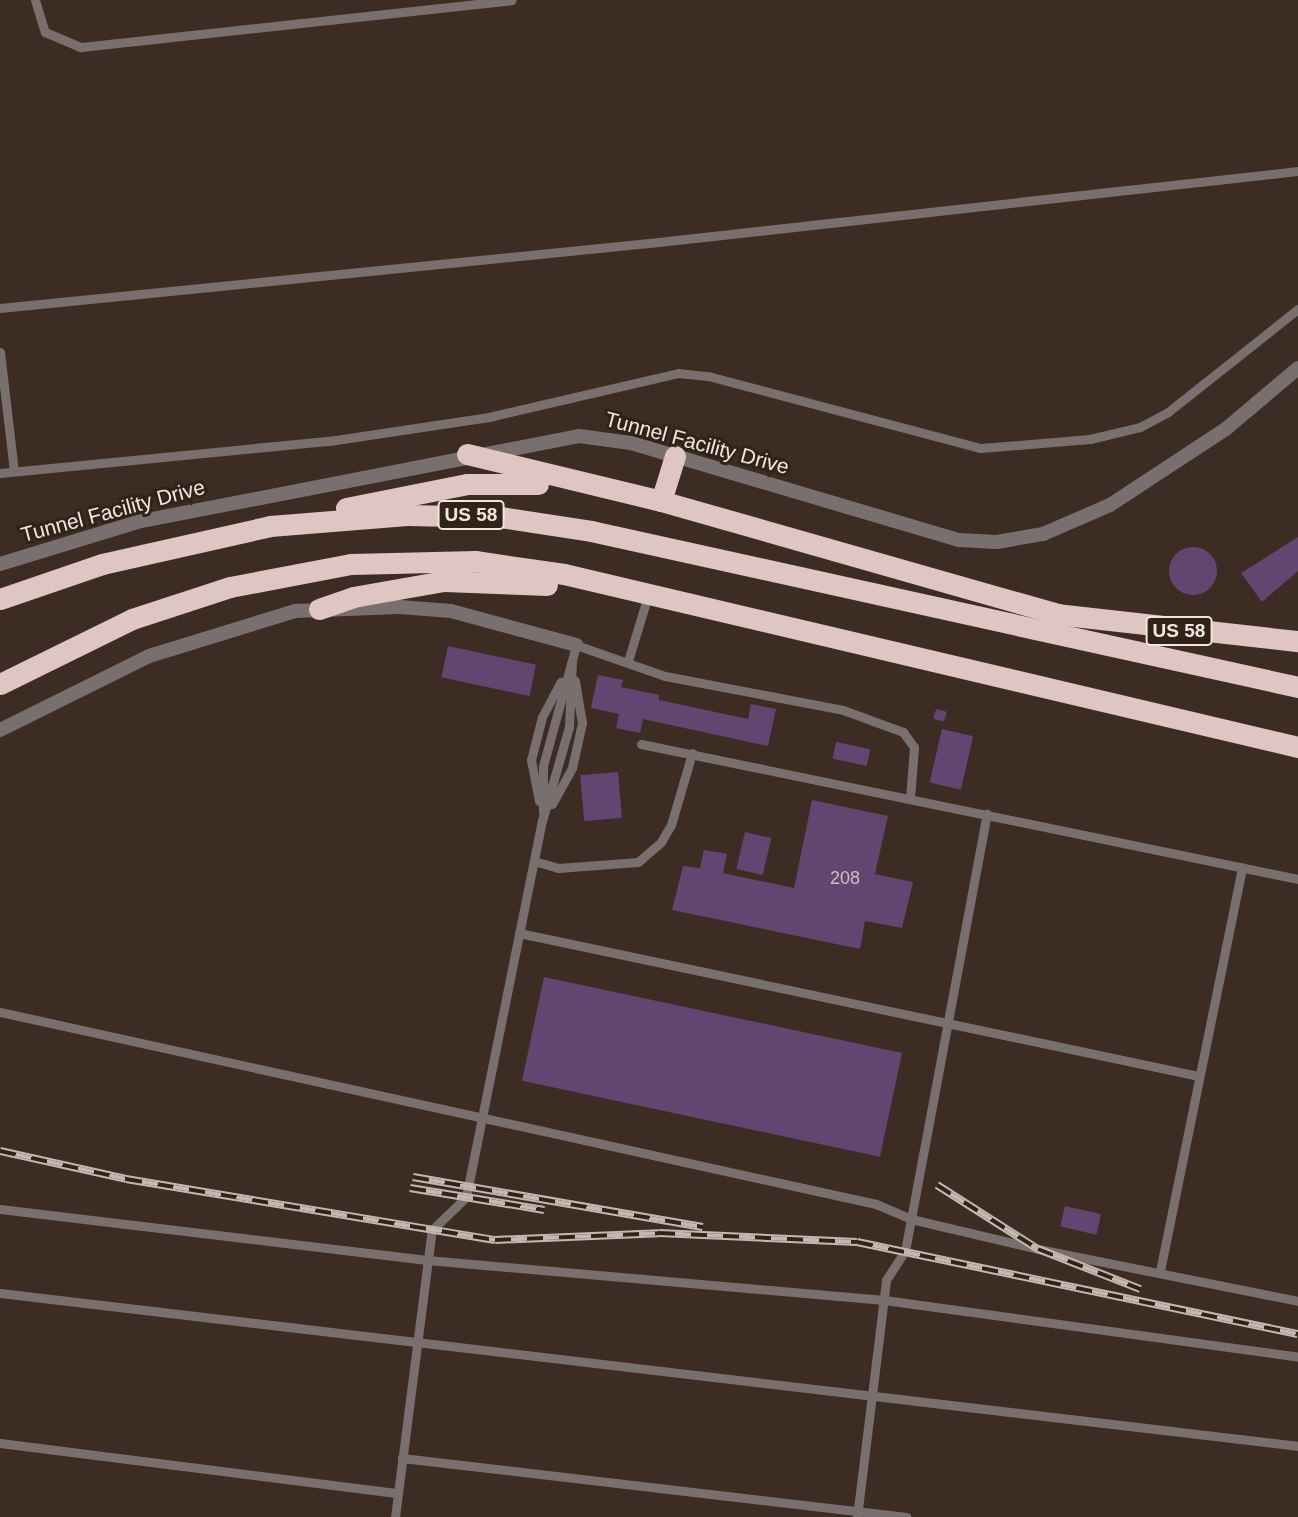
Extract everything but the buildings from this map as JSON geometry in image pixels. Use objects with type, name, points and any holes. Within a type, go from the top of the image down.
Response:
[{"type":"highway","points":[[467,454],[606,491],[661,501],[1060,615]]},
{"type":"highway","points":[[661,501],[675,456]]},
{"type":"highway","points":[[271,526],[482,482],[606,491]]},
{"type":"highway","name":"US 58","points":[[0,599],[102,564],[271,526],[407,515],[500,517],[561,525],[772,570],[1060,615],[1298,641]]},
{"type":"highway","name":"US 58","points":[[0,684],[162,608],[230,587],[320,568],[381,562],[475,561],[537,569],[1224,727],[1298,739]]},
{"type":"highway","points":[[772,570],[859,593],[1298,687]]},
{"type":"highway","points":[[319,609],[353,597],[444,581],[519,581],[619,598],[649,594]]},
{"type":"highway","points":[[1224,727],[1298,747]]},
{"type":"street","name":"Tunnel Facility Drive","points":[[0,564],[137,522],[467,454],[579,436],[616,439],[959,540],[998,542],[1043,534],[1111,505],[1227,428],[1298,368]]},
{"type":"street","points":[[0,730],[149,656],[295,611],[400,607],[451,611],[576,645]]},
{"type":"lane","points":[[35,0],[45,32],[81,47],[510,0]]},
{"type":"lane","points":[[0,308],[659,242],[1298,172]]},
{"type":"lane","points":[[0,473],[329,441],[462,421],[678,373],[708,376],[981,448],[1090,439],[1140,427],[1168,412],[1298,309]]},
{"type":"lane","points":[[0,352],[13,471]]},
{"type":"lane","points":[[628,661],[649,594]]},
{"type":"lane","points":[[542,821],[543,766],[576,645],[665,676],[843,710],[903,732],[914,747],[910,798]]},
{"type":"lane","points":[[395,1517],[432,1230],[466,1197],[480,1116],[542,821],[569,727],[572,662]]},
{"type":"lane","points":[[641,744],[1298,879]]},
{"type":"lane","points":[[534,861],[558,868],[623,866],[645,858],[671,825],[692,753]]},
{"type":"lane","points":[[857,1514],[887,1280],[905,1251],[987,814]]},
{"type":"lane","points":[[1160,1271],[1242,867]]},
{"type":"lane","points":[[519,933],[1199,1076]]},
{"type":"lane","points":[[0,1012],[876,1204],[911,1219],[1038,1249],[1160,1271],[1298,1301]]},
{"type":"lane","points":[[0,1209],[427,1260],[884,1300],[1298,1357]]},
{"type":"lane","points":[[0,1293],[1298,1446]]},
{"type":"lane","points":[[0,1443],[398,1493]]},
{"type":"lane","points":[[402,1458],[857,1514],[907,1517]]},
{"type":"railway","points":[[0,1151],[126,1179],[495,1240],[659,1233],[857,1242],[1298,1334]]},
{"type":"railway","points":[[413,1177],[703,1227]]},
{"type":"railway","points":[[937,1185],[1038,1249],[1140,1289]]},
{"type":"railway","points":[[410,1188],[544,1210]]}]
